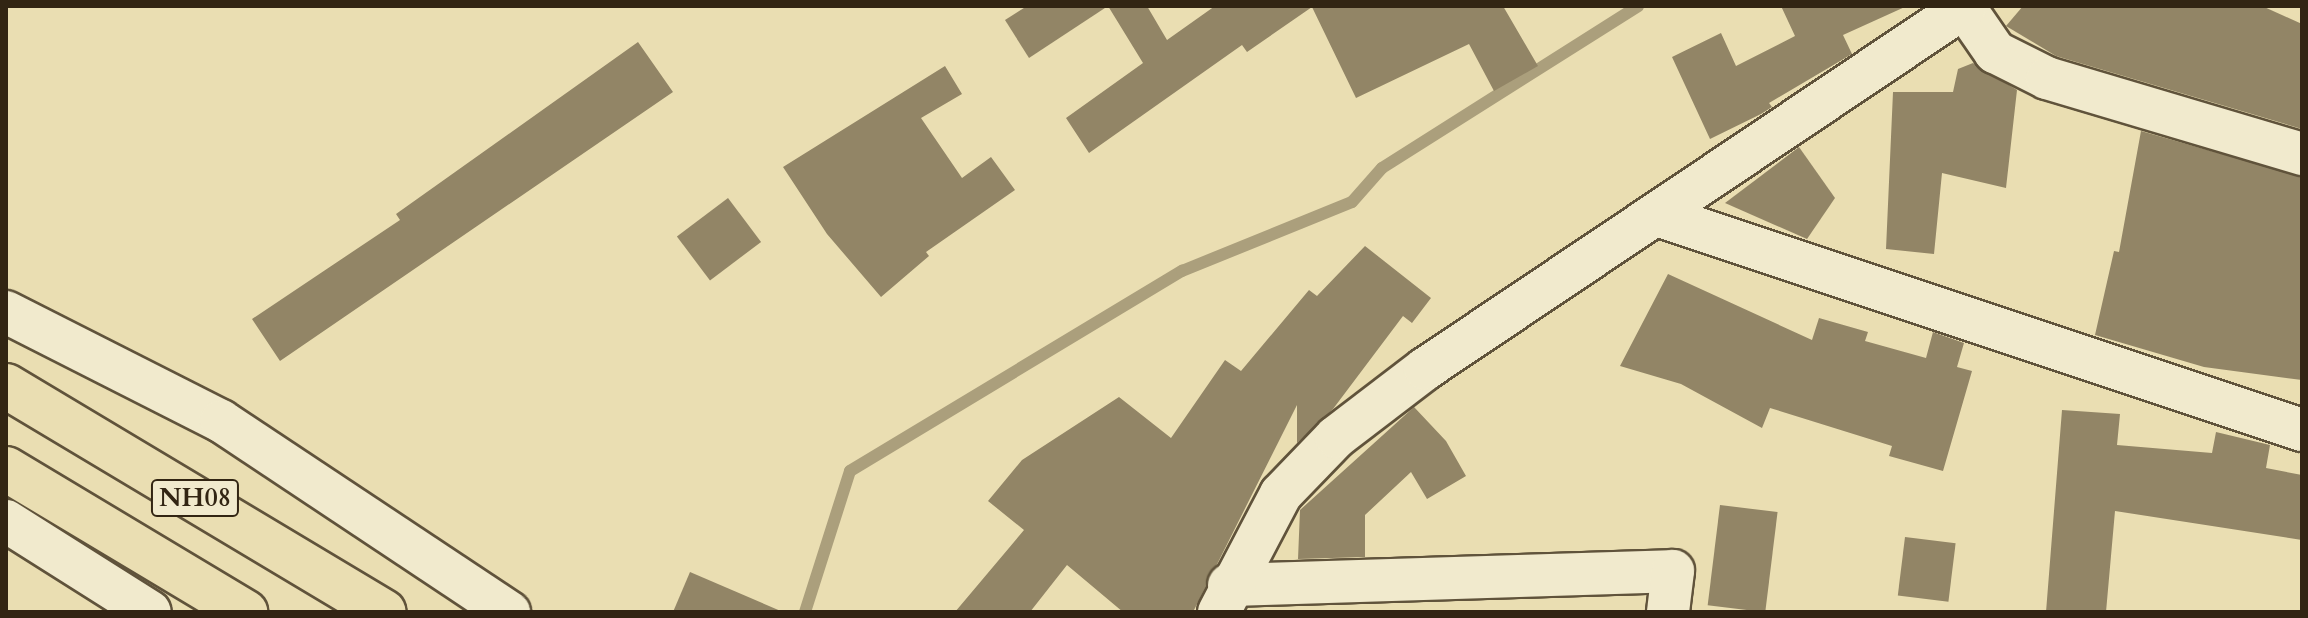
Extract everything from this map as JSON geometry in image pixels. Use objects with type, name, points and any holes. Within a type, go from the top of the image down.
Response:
[{"type":"main road","name":"NH08","points":[[6,386],[384,612]]},
{"type":"main road","name":"NH08","points":[[6,469],[245,612]]},
{"type":"street","points":[[1224,598],[1281,494],[1336,437],[1425,369],[1965,6],[1995,52],[2047,78],[2302,154]]},
{"type":"street","points":[[1657,215],[2302,430]]},
{"type":"street","points":[[6,312],[221,421],[509,612]]},
{"type":"street","points":[[6,521],[142,609]]},
{"type":"street","points":[[1224,598],[1673,571],[1668,612]]},
{"type":"building","points":[[1027,6],[1108,6],[1029,58],[1005,20]]},
{"type":"building","points":[[1108,6],[1147,6],[1167,40],[1215,6],[1503,6],[1538,66],[1494,91],[1469,44],[1356,98],[1312,7],[1247,52],[1242,45],[1089,153],[1066,118],[1143,63]]},
{"type":"building","points":[[1781,6],[1907,6],[1843,35],[1852,54],[1769,103],[1772,107],[1761,114],[1710,139],[1672,57],[1721,33],[1736,66],[1795,36]]},
{"type":"building","points":[[2023,6],[2262,6],[2302,24],[2302,129],[2056,56],[2006,26]]},
{"type":"building","points":[[638,42],[673,92],[280,361],[252,319],[400,220],[396,214]]},
{"type":"building","points":[[1973,63],[2017,90],[2006,188],[1942,173],[1934,254],[1886,249],[1893,92],[1953,92],[1958,69]]},
{"type":"building","points":[[945,66],[962,94],[921,118],[962,178],[991,157],[1015,190],[926,252],[929,256],[881,297],[827,234],[783,167]]},
{"type":"building","points":[[2141,131],[2302,177],[2302,380],[2204,367],[2095,335],[2114,251],[2119,252]]},
{"type":"building","points":[[1799,147],[1835,198],[1807,239],[1725,203]]},
{"type":"building","points":[[728,198],[761,242],[710,280],[677,237]]},
{"type":"building","points":[[1365,246],[1431,298],[1412,323],[1403,316],[1333,409],[1297,443],[1297,405],[1193,612],[1123,612],[1067,565],[1030,612],[955,612],[1024,530],[988,501],[1022,460],[1119,397],[1171,438],[1225,360],[1241,371],[1309,290],[1317,296]]},
{"type":"building","points":[[1668,274],[1812,340],[1819,318],[1868,332],[1865,341],[1926,358],[1933,332],[1964,343],[1957,367],[1972,371],[1943,471],[1889,456],[1892,446],[1770,408],[1762,428],[1681,384],[1620,366]]},
{"type":"building","points":[[1414,407],[1446,441],[1466,476],[1427,499],[1411,472],[1365,515],[1365,557],[1298,559],[1300,510]]},
{"type":"building","points":[[2062,410],[2120,414],[2117,445],[2212,453],[2216,432],[2270,445],[2266,468],[2302,475],[2302,540],[2115,511],[2106,612],[2046,612]]},
{"type":"building","points":[[1720,505],[1778,512],[1765,612],[1708,605]]},
{"type":"building","points":[[1905,537],[1956,543],[1948,602],[1898,596]]},
{"type":"building","points":[[690,572],[783,612],[673,612]]},
{"type":"waterway","points":[[805,612],[850,471],[1182,271],[1352,202],[1382,168],[1638,6]]}]
